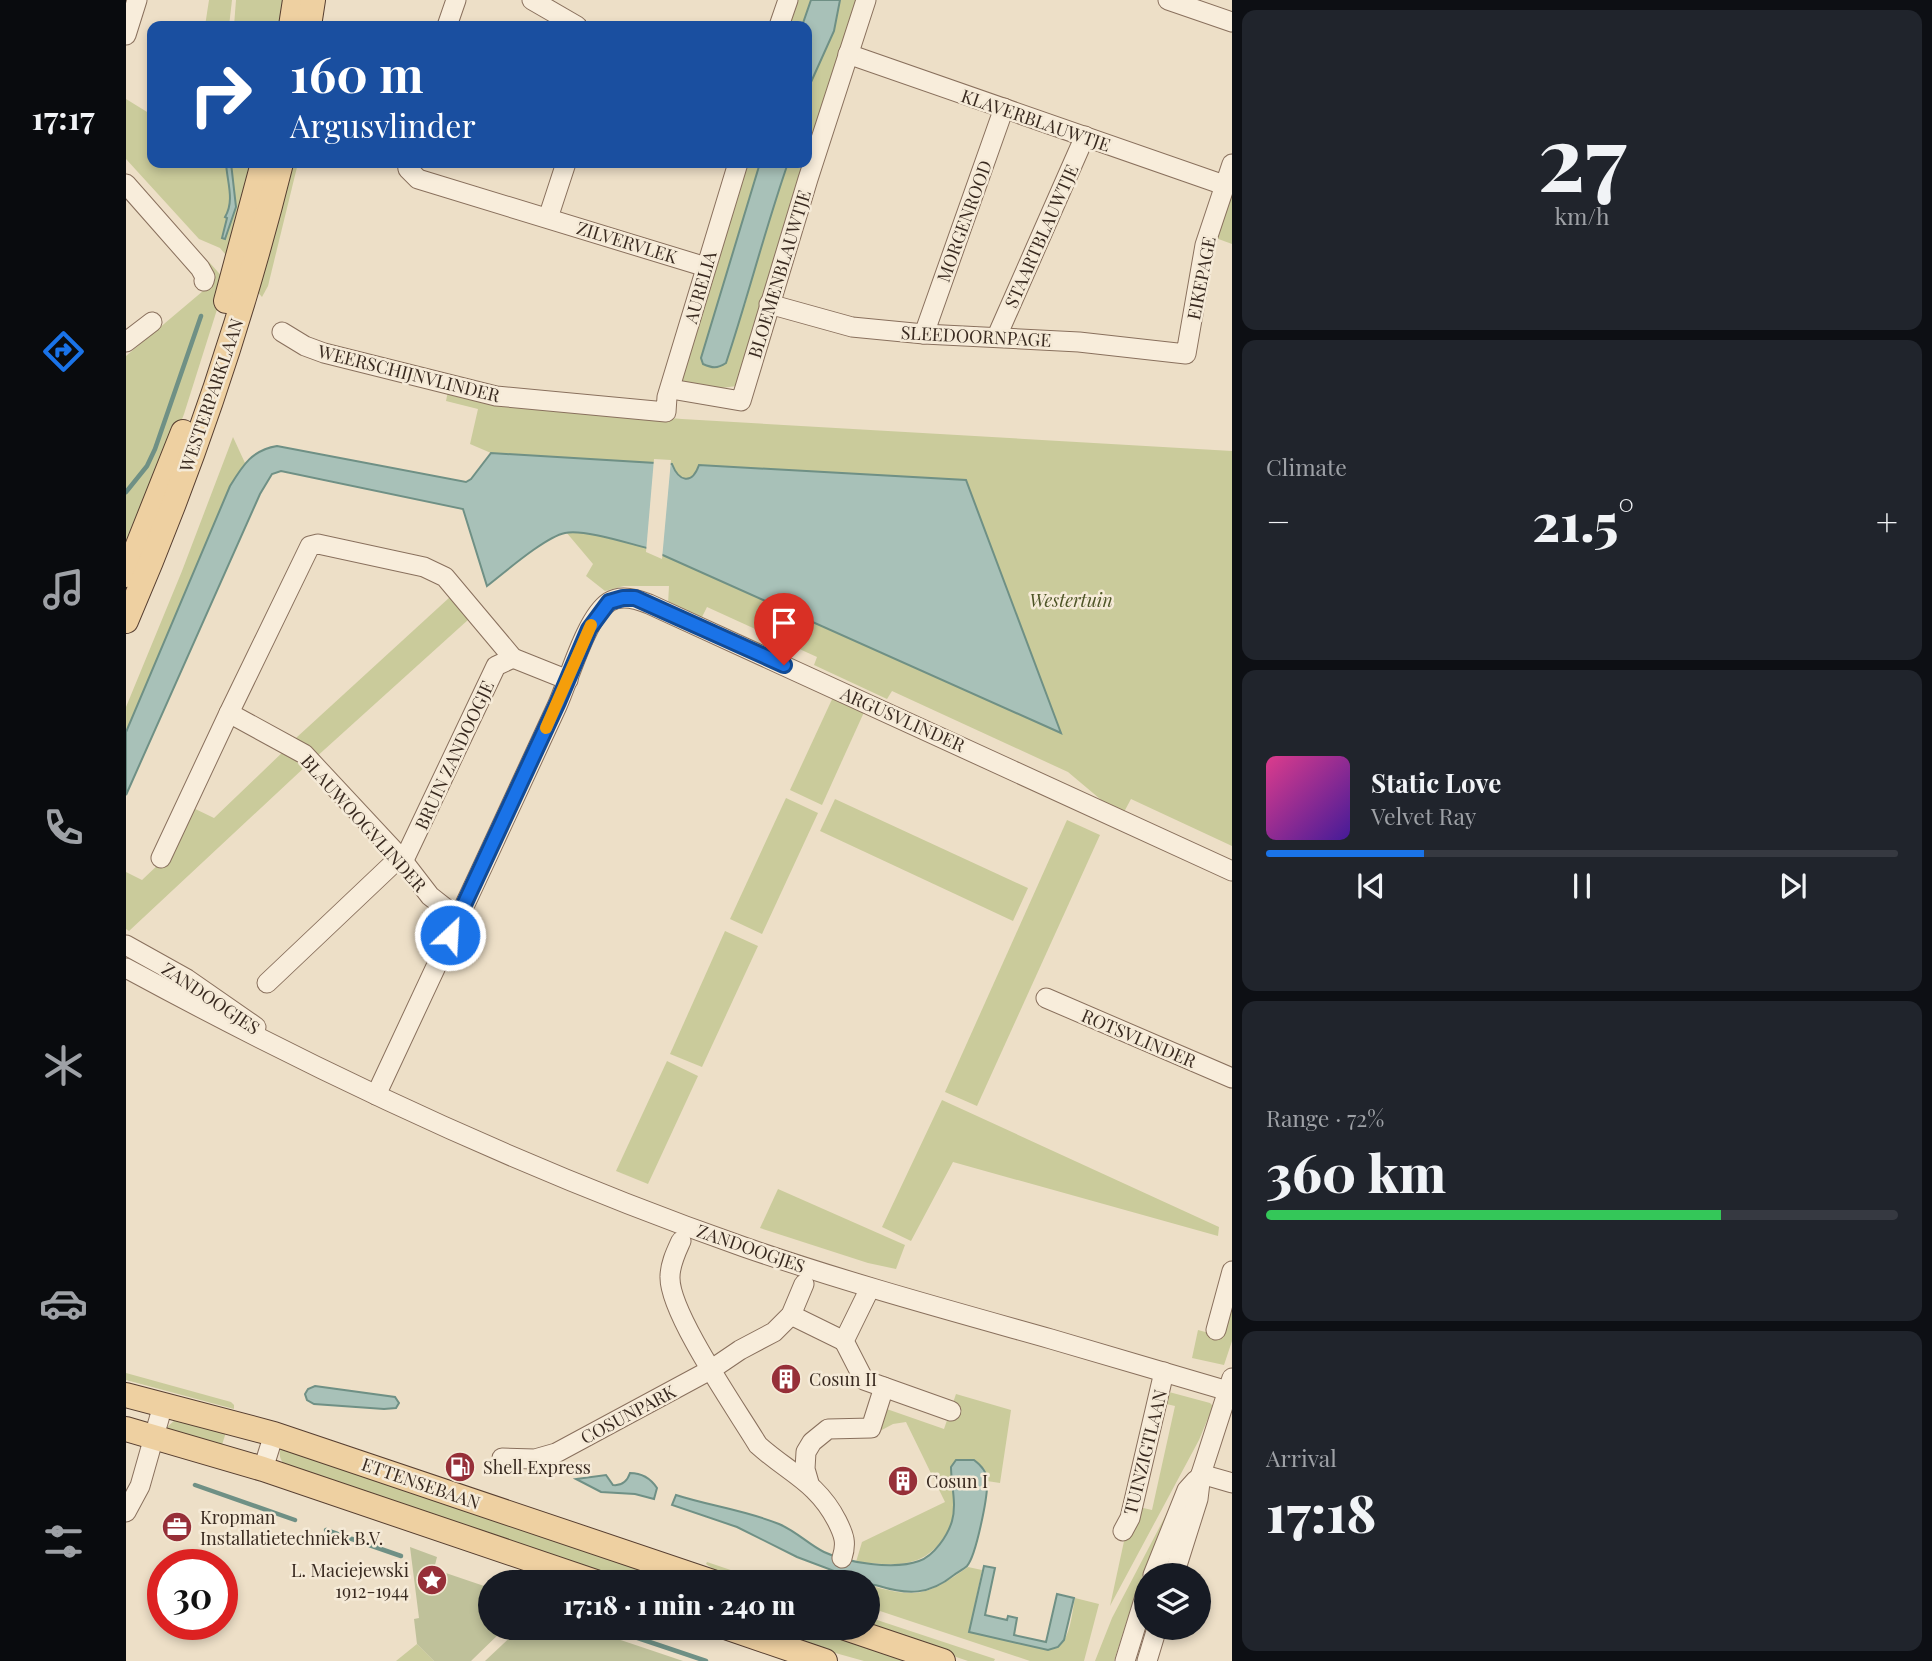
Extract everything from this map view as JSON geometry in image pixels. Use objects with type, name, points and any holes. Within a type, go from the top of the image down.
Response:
[{"type":"main road","points":[[292,21],[295,0]]},
{"type":"main road","points":[[310,21],[313,0]]},
{"type":"main road","name":"WESTERPARKLAAN","points":[[126,575],[200,384],[232,280],[262,168]]},
{"type":"main road","name":"WESTERPARKLAAN","points":[[126,621],[161,539],[209,407],[260,244],[280,168]]},
{"type":"main road","name":"ETTENSEBAAN","points":[[126,1395],[274,1434],[677,1570]]},
{"type":"main road","name":"ETTENSEBAAN","points":[[126,1429],[263,1469],[561,1570]]},
{"type":"main road","points":[[763,1640],[825,1661]]},
{"type":"main road","points":[[880,1640],[943,1661]]},
{"type":"street","points":[[126,35],[137,0]]},
{"type":"street","points":[[449,21],[456,0]]},
{"type":"street","points":[[532,0],[568,21]]},
{"type":"street","name":"BLOEMENBLAUWTJE","points":[[812,168],[866,0]]},
{"type":"street","points":[[1168,0],[1232,22]]},
{"type":"street","points":[[780,21],[785,1]]},
{"type":"street","name":"KLAVERBLAUWTJE","points":[[848,54],[1224,185]]},
{"type":"street","name":"MORGENROOD","points":[[924,334],[1004,108]]},
{"type":"street","name":"STAARTBLAUWTJE","points":[[997,336],[1084,136]]},
{"type":"street","name":"EIKEPAGE","points":[[1186,354],[1205,245],[1232,164]]},
{"type":"street","name":"ZILVERVLEK","points":[[408,168],[418,179],[706,267]]},
{"type":"street","points":[[548,218],[564,168]]},
{"type":"street","name":"AURELIA","points":[[666,412],[736,168]]},
{"type":"street","name":"BLOEMENBLAUWTJE","points":[[671,389],[741,401],[812,168]]},
{"type":"street","points":[[126,184],[200,268],[205,277],[204,281]]},
{"type":"street","name":"SLEEDOORNPAGE","points":[[769,304],[852,327],[924,334],[1079,342],[1186,354]]},
{"type":"street","points":[[126,342],[152,321]]},
{"type":"street","name":"WEERSCHIJNVLINDER","points":[[282,332],[305,346],[324,353],[479,393],[513,399],[666,412]]},
{"type":"street","points":[[161,858],[310,546],[318,544],[424,566],[445,577],[513,657],[568,680]]},
{"type":"street","name":"ARGUSVLINDER","points":[[376,1095],[568,680],[589,629],[609,602],[623,598],[635,598],[886,710],[1232,871]]},
{"type":"street","name":"BRUIN ZANDOOGJE","points":[[267,983],[402,859],[496,666],[513,657]]},
{"type":"street","name":"BLAUWOOGVLINDER","points":[[229,713],[304,754],[402,859],[430,896],[458,918]]},
{"type":"street","name":"ZANDOOGJES","points":[[126,945],[187,979],[293,1055]]},
{"type":"street","name":"ZANDOOGJES","points":[[126,968],[243,1031],[376,1095],[507,1154],[745,1248],[870,1288],[1164,1372],[1230,1385]]},
{"type":"street","name":"ROTSVLINDER","points":[[1045,998],[1232,1078]]},
{"type":"street","points":[[681,1241],[670,1278],[673,1296],[690,1333],[758,1445],[809,1483],[830,1507],[845,1536],[842,1558]]},
{"type":"street","points":[[1216,1330],[1232,1271]]},
{"type":"street","name":"COSUNPARK","points":[[502,1458],[535,1460],[556,1453],[712,1370],[740,1350],[774,1332],[792,1315],[804,1284]]},
{"type":"street","points":[[844,1342],[870,1288]]},
{"type":"street","points":[[792,1315],[844,1342],[864,1380],[951,1411]]},
{"type":"street","name":"TUINZIGTLAAN","points":[[1123,1531],[1130,1518],[1164,1372]]},
{"type":"street","points":[[1178,1563],[1198,1499],[1201,1474],[1230,1385]]},
{"type":"street","points":[[809,1483],[805,1468],[806,1452],[812,1442],[828,1429],[871,1428],[884,1387]]},
{"type":"street","points":[[126,1512],[133,1484],[154,1436],[163,1405]]},
{"type":"street","points":[[263,1469],[274,1434]]},
{"type":"street","points":[[772,1458],[789,1460],[806,1452]]},
{"type":"street","points":[[1201,1474],[1232,1482]]},
{"type":"street","points":[[1158,1563],[1187,1490],[1201,1474]]},
{"type":"street","points":[[1125,1661],[1134,1632]]},
{"type":"street","points":[[1147,1661],[1153,1640]]},
{"type":"green space","points":[[209,0],[232,0],[230,21],[206,21]]},
{"type":"green space","points":[[236,0],[290,0],[286,21],[234,21]]},
{"type":"green space","points":[[797,0],[811,0],[804,21],[789,21]]},
{"type":"green space","points":[[840,0],[858,0],[812,147],[812,80],[834,31]]},
{"type":"green space","points":[[126,99],[147,112],[147,168],[227,168],[231,198],[222,238],[225,239],[236,207],[232,168],[256,168],[231,261],[220,248],[199,239],[126,159]]},
{"type":"green space","points":[[285,168],[297,168],[268,286],[262,297],[253,287]]},
{"type":"green space","points":[[743,168],[758,168],[701,358],[745,305],[767,221],[786,168],[805,168],[737,386],[713,389],[682,384],[680,377]]},
{"type":"green space","points":[[1228,194],[1232,196],[1232,244],[1213,237]]},
{"type":"green space","points":[[209,262],[226,281],[184,414],[126,564],[126,356],[203,291],[208,280],[205,265]]},
{"type":"green space","name":"Westertuin","points":[[448,391],[505,404],[682,419],[1232,451],[1232,846],[1131,799],[1124,812],[1106,804],[1068,772],[892,691],[887,699],[814,665],[817,657],[707,607],[701,619],[668,604],[669,586],[624,586],[605,591],[586,576],[593,564],[566,532],[572,458],[491,453],[470,444],[478,409],[446,401]]},
{"type":"green space","points":[[233,437],[245,463],[230,486],[126,732],[126,707]]},
{"type":"green space","points":[[450,597],[469,619],[314,759],[296,738]]},
{"type":"green space","points":[[834,695],[865,710],[822,805],[790,790]]},
{"type":"green space","points":[[287,748],[307,765],[129,931],[126,929],[126,872],[142,880],[162,861],[187,805],[214,818]]},
{"type":"green space","points":[[786,798],[818,813],[762,934],[730,919]]},
{"type":"green space","points":[[835,799],[1028,888],[1013,921],[820,831]]},
{"type":"green space","points":[[1067,820],[1100,835],[977,1106],[945,1092]]},
{"type":"green space","points":[[725,931],[758,946],[702,1067],[670,1054]]},
{"type":"green space","points":[[667,1061],[698,1076],[648,1184],[616,1171]]},
{"type":"green space","points":[[942,1100],[1219,1227],[1218,1236],[953,1162],[911,1241],[882,1227]]},
{"type":"green space","points":[[778,1189],[905,1245],[896,1269],[868,1263],[760,1228]]},
{"type":"green space","points":[[1232,1295],[1232,1341],[1224,1365],[1192,1358],[1198,1330],[1220,1336]]},
{"type":"green space","points":[[126,1373],[231,1402],[234,1409],[126,1380]]},
{"type":"green space","points":[[1169,1392],[1213,1406],[1199,1440],[1110,1606],[1126,1532],[1139,1507],[1152,1510],[1175,1406],[1162,1403]]},
{"type":"green space","points":[[956,1394],[1011,1410],[1000,1483],[987,1481],[984,1468],[956,1460],[951,1467],[954,1504],[952,1520],[945,1536],[932,1551],[923,1557],[903,1563],[856,1562],[862,1542],[945,1502],[906,1422],[893,1424],[880,1431],[881,1407],[944,1429]]},
{"type":"green space","points":[[175,1420],[227,1429],[221,1448],[169,1433],[166,1428]]},
{"type":"green space","points":[[282,1446],[651,1570],[579,1570],[291,1471],[283,1463],[280,1450]]},
{"type":"green space","points":[[1168,1511],[1172,1513],[1149,1563],[1141,1563]]},
{"type":"green space","points":[[410,1547],[437,1557],[434,1569],[478,1584],[478,1640],[493,1640],[471,1661],[434,1661],[417,1644],[414,1619],[419,1618]]},
{"type":"green space","points":[[707,1562],[731,1570],[716,1570],[706,1564]]},
{"type":"green space","points":[[968,1567],[982,1570],[969,1632],[1048,1650],[1056,1648],[1066,1637],[1075,1598],[1099,1604],[1084,1661],[1030,1661],[880,1611],[880,1588],[911,1593],[942,1584]]},
{"type":"green space","points":[[1134,1576],[1134,1598],[1114,1661],[1095,1661],[1112,1618]]},
{"type":"green space","points":[[880,1621],[995,1659],[968,1661],[880,1631]]},
{"type":"green space","points":[[507,1640],[621,1640],[683,1661],[485,1661]]},
{"type":"green space","points":[[789,1640],[855,1640],[917,1661],[864,1661]]},
{"type":"green space","points":[[417,1644],[434,1661],[396,1661]]},
{"type":"water","points":[[811,0],[840,0],[834,31],[812,80],[812,21],[804,21]]},
{"type":"water","points":[[227,168],[232,168],[236,207],[225,239],[222,238],[230,197]]},
{"type":"water","points":[[758,168],[786,168],[726,363],[717,367],[709,366],[703,364],[701,358]]},
{"type":"water","points":[[277,446],[466,482],[491,453],[672,464],[678,475],[686,479],[693,476],[699,465],[966,480],[1061,733],[647,548],[594,535],[565,533],[536,548],[487,586],[463,509],[281,471],[272,474],[260,494],[126,795],[126,732],[230,486],[244,465],[255,455]]},
{"type":"water","points":[[315,1386],[395,1397],[399,1403],[396,1408],[384,1409],[314,1404],[307,1400],[305,1394]]},
{"type":"water","points":[[956,1460],[974,1460],[982,1467],[987,1482],[986,1500],[978,1539],[966,1567],[945,1582],[927,1590],[909,1592],[880,1587],[880,1570],[832,1570],[797,1557],[737,1527],[672,1505],[676,1495],[766,1519],[834,1556],[871,1564],[909,1564],[930,1555],[950,1527],[954,1508],[951,1467]]},
{"type":"water","points":[[630,1473],[642,1475],[652,1482],[657,1488],[654,1499],[635,1494],[601,1492],[576,1479],[606,1475],[613,1485],[619,1485],[624,1483]]},
{"type":"water","points":[[984,1566],[995,1568],[985,1615],[1007,1620],[1008,1616],[1017,1618],[1014,1635],[1046,1642],[1057,1594],[1074,1598],[1064,1640],[1058,1647],[1048,1650],[969,1632]]},
{"type":"pier","points":[[654,459],[671,460],[662,559],[646,552]]},
{"type":"waterway","points":[[126,492],[147,466],[155,449],[201,316]]},
{"type":"waterway","points":[[195,1485],[295,1520]]},
{"type":"waterway","points":[[326,1530],[401,1556]]},
{"type":"waterway","points":[[644,1640],[706,1661]]},
{"type":"slow traffic","points":[[546,728],[591,625]]},
{"type":"place","name":"Cosun II","points":[[786,1379]]},
{"type":"place","name":"Shell Express","points":[[460,1467]]},
{"type":"place","name":"Cosun I","points":[[903,1481]]},
{"type":"place","name":"Kropman Installatietechniek B.V.","points":[[177,1527]]},
{"type":"place","name":"L. Maciejewski 1912-1944","points":[[432,1580]]},
{"type":"route","points":[[450,935],[589,629],[609,602],[635,598],[784,665]]}]
